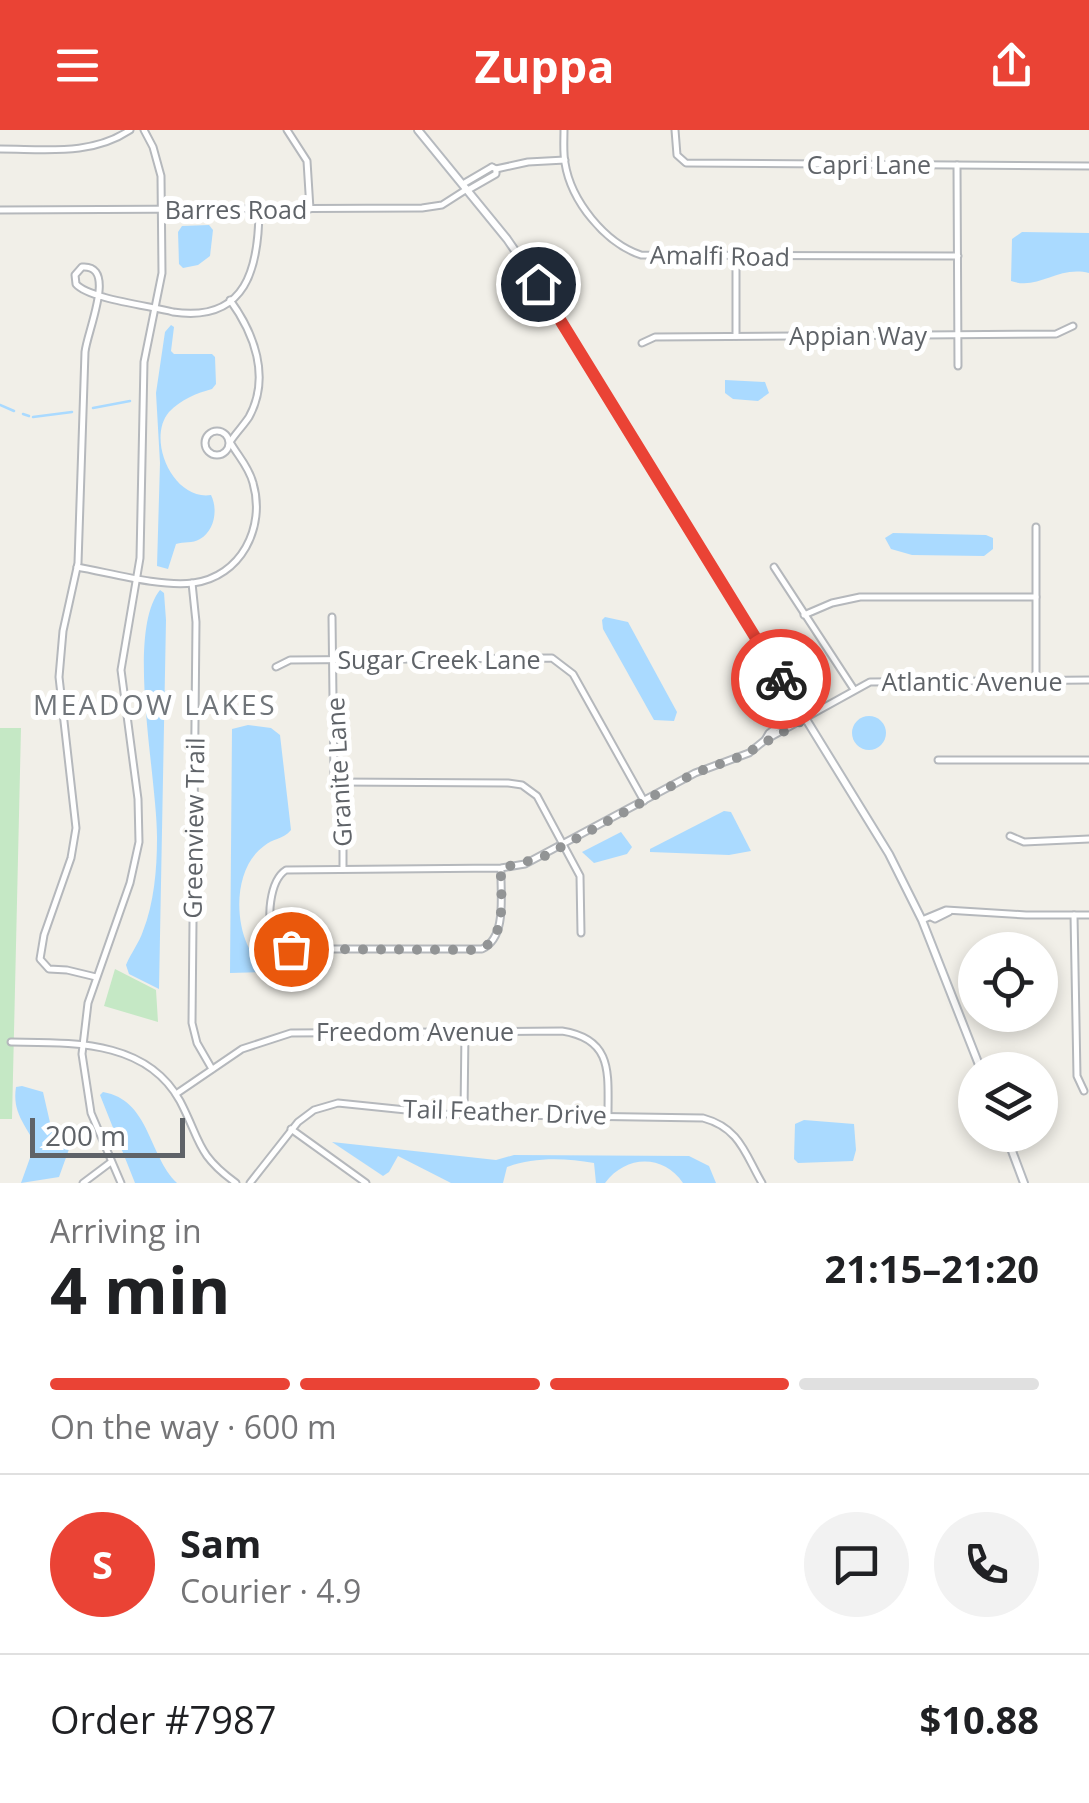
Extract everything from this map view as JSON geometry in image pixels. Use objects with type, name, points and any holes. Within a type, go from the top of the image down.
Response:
[{"type":"street","points":[[0,149],[86,149],[107,144],[130,130]]},
{"type":"street","points":[[120,1183],[89,1104],[83,1043],[88,1003],[138,852],[138,806],[122,670],[138,577],[144,372],[162,273],[159,166],[144,130]]},
{"type":"street","points":[[287,130],[306,156],[310,209]]},
{"type":"street","points":[[418,130],[538,284],[898,869],[974,1052]]},
{"type":"street","name":"Amalfi Road","points":[[564,130],[564,160],[577,194],[603,232],[618,245],[646,256],[958,256]]},
{"type":"street","name":"Capri Lane","points":[[675,130],[677,154],[686,162],[1089,166]]},
{"type":"street","name":"Barres Road","points":[[0,210],[422,208],[442,204],[492,167],[564,160]]},
{"type":"street","points":[[957,165],[958,366]]},
{"type":"street","points":[[96,977],[49,970],[40,959],[75,834],[76,811],[60,678],[63,632],[77,568],[84,361],[98,294],[101,275],[94,266],[82,266],[75,275],[76,284],[83,291],[98,294],[156,308],[192,313],[210,310],[230,300],[248,281],[256,261],[259,208]]},
{"type":"street","points":[[736,257],[736,336]]},
{"type":"street","points":[[77,568],[192,583],[218,575],[236,562],[246,548],[254,529],[254,484],[230,442],[225,434],[218,431],[208,435],[205,442],[209,451],[226,451],[230,442],[248,418],[255,400],[258,357],[250,329],[230,300]]},
{"type":"street","name":"Appian Way","points":[[642,343],[656,337],[1056,334],[1072,326]]},
{"type":"street","points":[[1036,527],[1036,680]]},
{"type":"street","points":[[774,567],[852,688]]},
{"type":"street","name":"Greenview Trail","points":[[192,583],[196,622],[192,1013],[196,1043],[212,1069]]},
{"type":"street","points":[[804,616],[832,603],[860,597],[1036,597]]},
{"type":"street","name":"Granite Lane","points":[[332,617],[334,782],[343,829],[343,868]]},
{"type":"street","name":"Sugar Creek Lane","points":[[276,667],[290,660],[333,659],[543,656],[560,661],[573,674],[644,801]]},
{"type":"street","name":"Atlantic Avenue","points":[[765,740],[852,688],[880,680],[1089,680]]},
{"type":"street","points":[[501,868],[498,932],[491,944],[482,949],[295,949],[279,942],[271,926],[272,889],[277,876],[292,868],[501,868],[532,862],[695,773],[742,756],[800,710]]},
{"type":"street","points":[[938,760],[1089,760]]},
{"type":"street","points":[[334,782],[518,784],[536,796],[581,878],[581,933]]},
{"type":"street","points":[[1010,836],[1024,842],[1089,838]]},
{"type":"street","points":[[922,920],[949,912],[1089,915]]},
{"type":"street","points":[[1074,915],[1077,1076],[1084,1091]]},
{"type":"street","points":[[464,1114],[465,1031]]},
{"type":"street","name":"Freedom Avenue","points":[[176,1094],[254,1044],[301,1032],[562,1032],[586,1038],[600,1050],[606,1063],[608,1115]]},
{"type":"street","points":[[12,1042],[83,1043],[112,1048],[134,1060],[176,1094],[204,1156],[236,1183]]},
{"type":"street","name":"Tail Feather Drive","points":[[250,1183],[292,1129],[314,1110],[343,1102],[464,1114],[689,1116],[712,1120],[742,1143],[762,1183]]},
{"type":"street","points":[[292,1129],[366,1183]]},
{"type":"street","points":[[1012,1152],[1024,1183]]},
{"type":"street","points":[[83,1183],[112,1162]]},
{"type":"green space","points":[[0,728],[21,728],[12,1119],[0,1119]]},
{"type":"green space","points":[[115,969],[156,990],[158,1022],[104,1006]]},
{"type":"water","points":[[209,225],[213,230],[210,256],[198,265],[183,268],[179,264],[178,232],[182,226]]},
{"type":"water","points":[[1022,232],[1089,233],[1089,273],[1068,272],[1030,283],[1011,281],[1012,239]]},
{"type":"water","points":[[171,325],[171,351],[212,354],[216,384],[169,412],[163,424],[162,452],[167,466],[185,488],[211,495],[215,513],[212,525],[200,539],[176,544],[168,569],[157,566],[160,463],[156,393],[165,332]]},
{"type":"water","points":[[725,380],[765,382],[769,393],[758,401],[733,399],[725,393]]},
{"type":"water","points":[[893,533],[986,535],[993,538],[993,549],[984,556],[912,555],[891,549],[885,538]]},
{"type":"water","points":[[160,590],[164,593],[166,620],[159,989],[129,974],[126,965],[147,920],[155,874],[156,814],[144,673],[150,611]]},
{"type":"water","points":[[605,617],[628,622],[677,712],[674,721],[654,720],[603,629]]},
{"type":"water","points":[[869,716],[881,721],[886,733],[881,745],[869,750],[857,745],[852,733],[857,721]]},
{"type":"water","points":[[248,725],[271,728],[280,735],[291,830],[267,843],[255,855],[240,891],[243,932],[263,972],[230,973],[232,729]]},
{"type":"water","points":[[724,811],[731,812],[751,851],[729,855],[650,852],[650,849]]},
{"type":"water","points":[[621,832],[632,847],[627,854],[594,863],[582,852]]},
{"type":"water","points":[[16,1087],[43,1092],[54,1140],[73,1138],[59,1177],[21,1183],[35,1144],[16,1104]]},
{"type":"water","points":[[103,1092],[118,1097],[139,1117],[177,1183],[135,1183],[100,1095]]},
{"type":"water","points":[[804,1120],[854,1124],[853,1161],[798,1163],[794,1159],[795,1124]]},
{"type":"water","points":[[332,1142],[496,1160],[514,1155],[689,1156],[709,1166],[716,1183],[683,1183],[665,1167],[644,1162],[623,1167],[605,1183],[596,1183],[594,1163],[550,1159],[507,1167],[503,1183],[451,1183],[398,1156],[383,1176]]},
{"type":"waterway","points":[[93,408],[130,401]]},
{"type":"waterway","points":[[0,405],[14,411]]},
{"type":"waterway","points":[[33,417],[72,412]]},
{"type":"waterway","points":[[23,414],[29,416]]},
{"type":"way so far","points":[[291,949],[478,950],[488,946],[496,939],[499,927],[501,868],[541,858],[695,773],[742,756],[800,722],[805,718],[781,679]]},
{"type":"district","name":"MEADOW LAKES","points":[[155,704]]},
{"type":"route","points":[[538,284],[781,679]]}]
